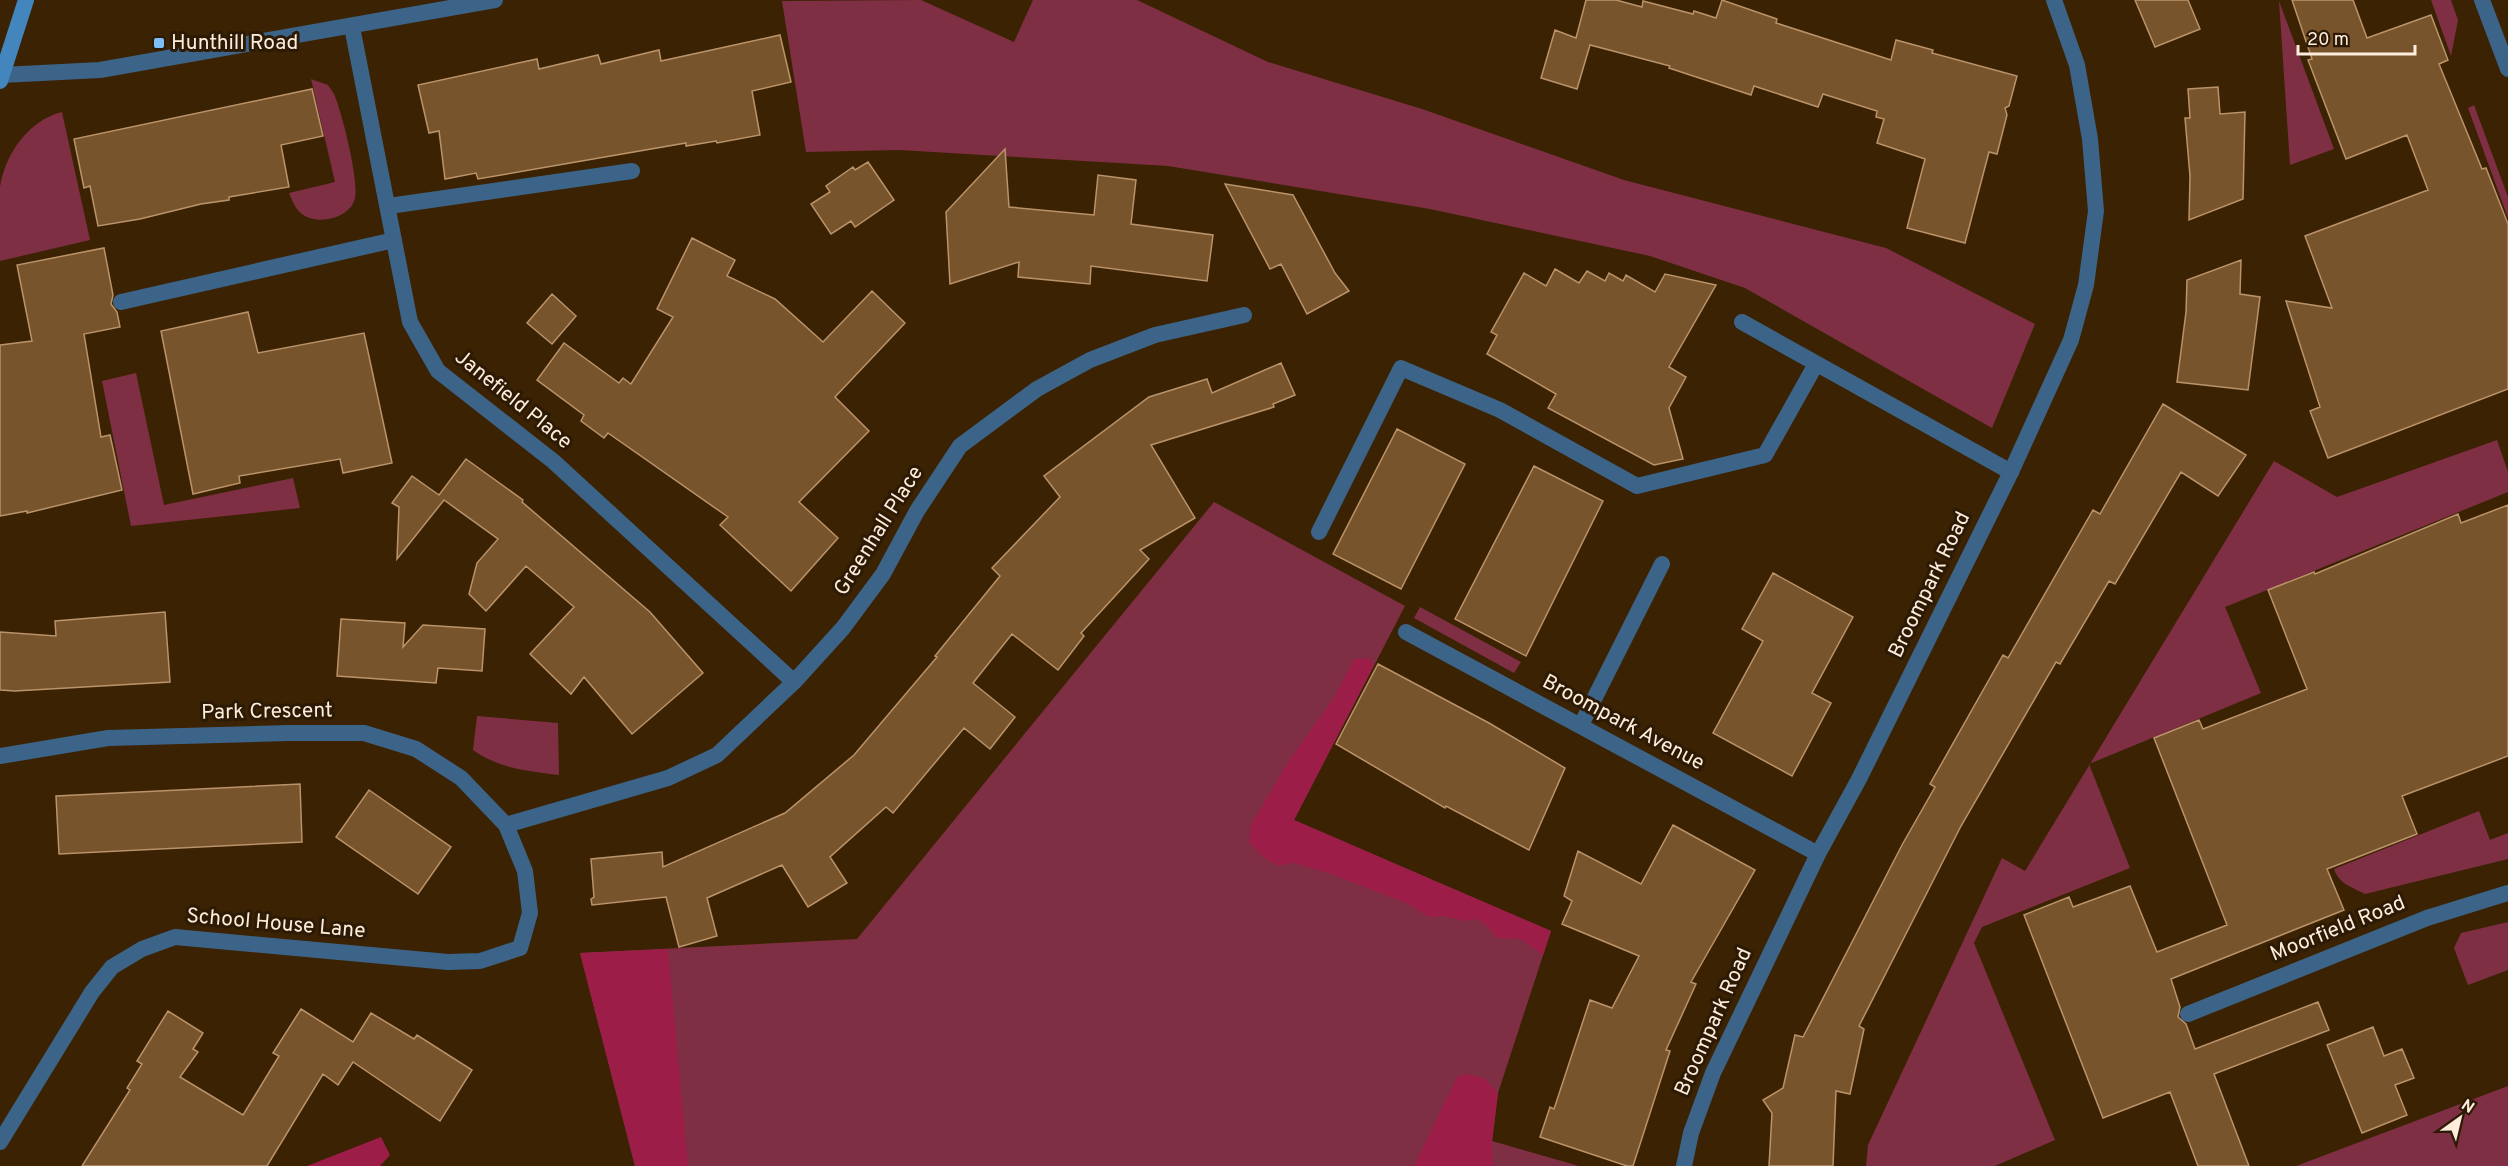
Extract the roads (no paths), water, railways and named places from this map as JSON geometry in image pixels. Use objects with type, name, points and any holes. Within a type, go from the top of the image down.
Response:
[{"type":"main road","points":[[1,78],[26,0]]},
{"type":"street","points":[[1,78],[100,70],[495,0]]},
{"type":"street","name":"Broompark Road","points":[[1684,1166],[1691,1133],[1713,1073],[1818,854],[1858,779],[2011,472],[2071,340],[2086,285],[2096,211],[2090,139],[2077,65],[2054,0]]},
{"type":"street","points":[[2482,0],[2508,69]]},
{"type":"street","name":"Janefield Place","points":[[352,27],[410,322],[438,371],[554,461],[795,682]]},
{"type":"street","points":[[389,206],[632,171]]},
{"type":"street","points":[[121,302],[394,240]]},
{"type":"street","name":"Greenhall Place","points":[[506,825],[668,778],[717,755],[795,682],[843,628],[883,574],[917,511],[960,446],[1037,389],[1090,360],[1155,335],[1244,315]]},
{"type":"street","points":[[1742,322],[2011,472]]},
{"type":"street","points":[[1319,532],[1401,368],[1500,410],[1637,486],[1765,455],[1816,364]]},
{"type":"street","points":[[1581,725],[1662,564]]},
{"type":"street","name":"Broompark Avenue","points":[[1406,632],[1818,854]]},
{"type":"street","name":"Park Crescent","points":[[0,756],[108,738],[364,733],[416,749],[461,778],[506,825]]},
{"type":"street","name":"School House Lane","points":[[0,1142],[92,992],[112,967],[142,949],[175,937],[480,962],[520,948],[530,913],[525,871],[506,825]]},
{"type":"street","name":"Moorfield Road","points":[[2188,1014],[2427,918],[2508,893]]},
{"type":"place","name":"Hunthill Road","points":[[159,43]]}]
